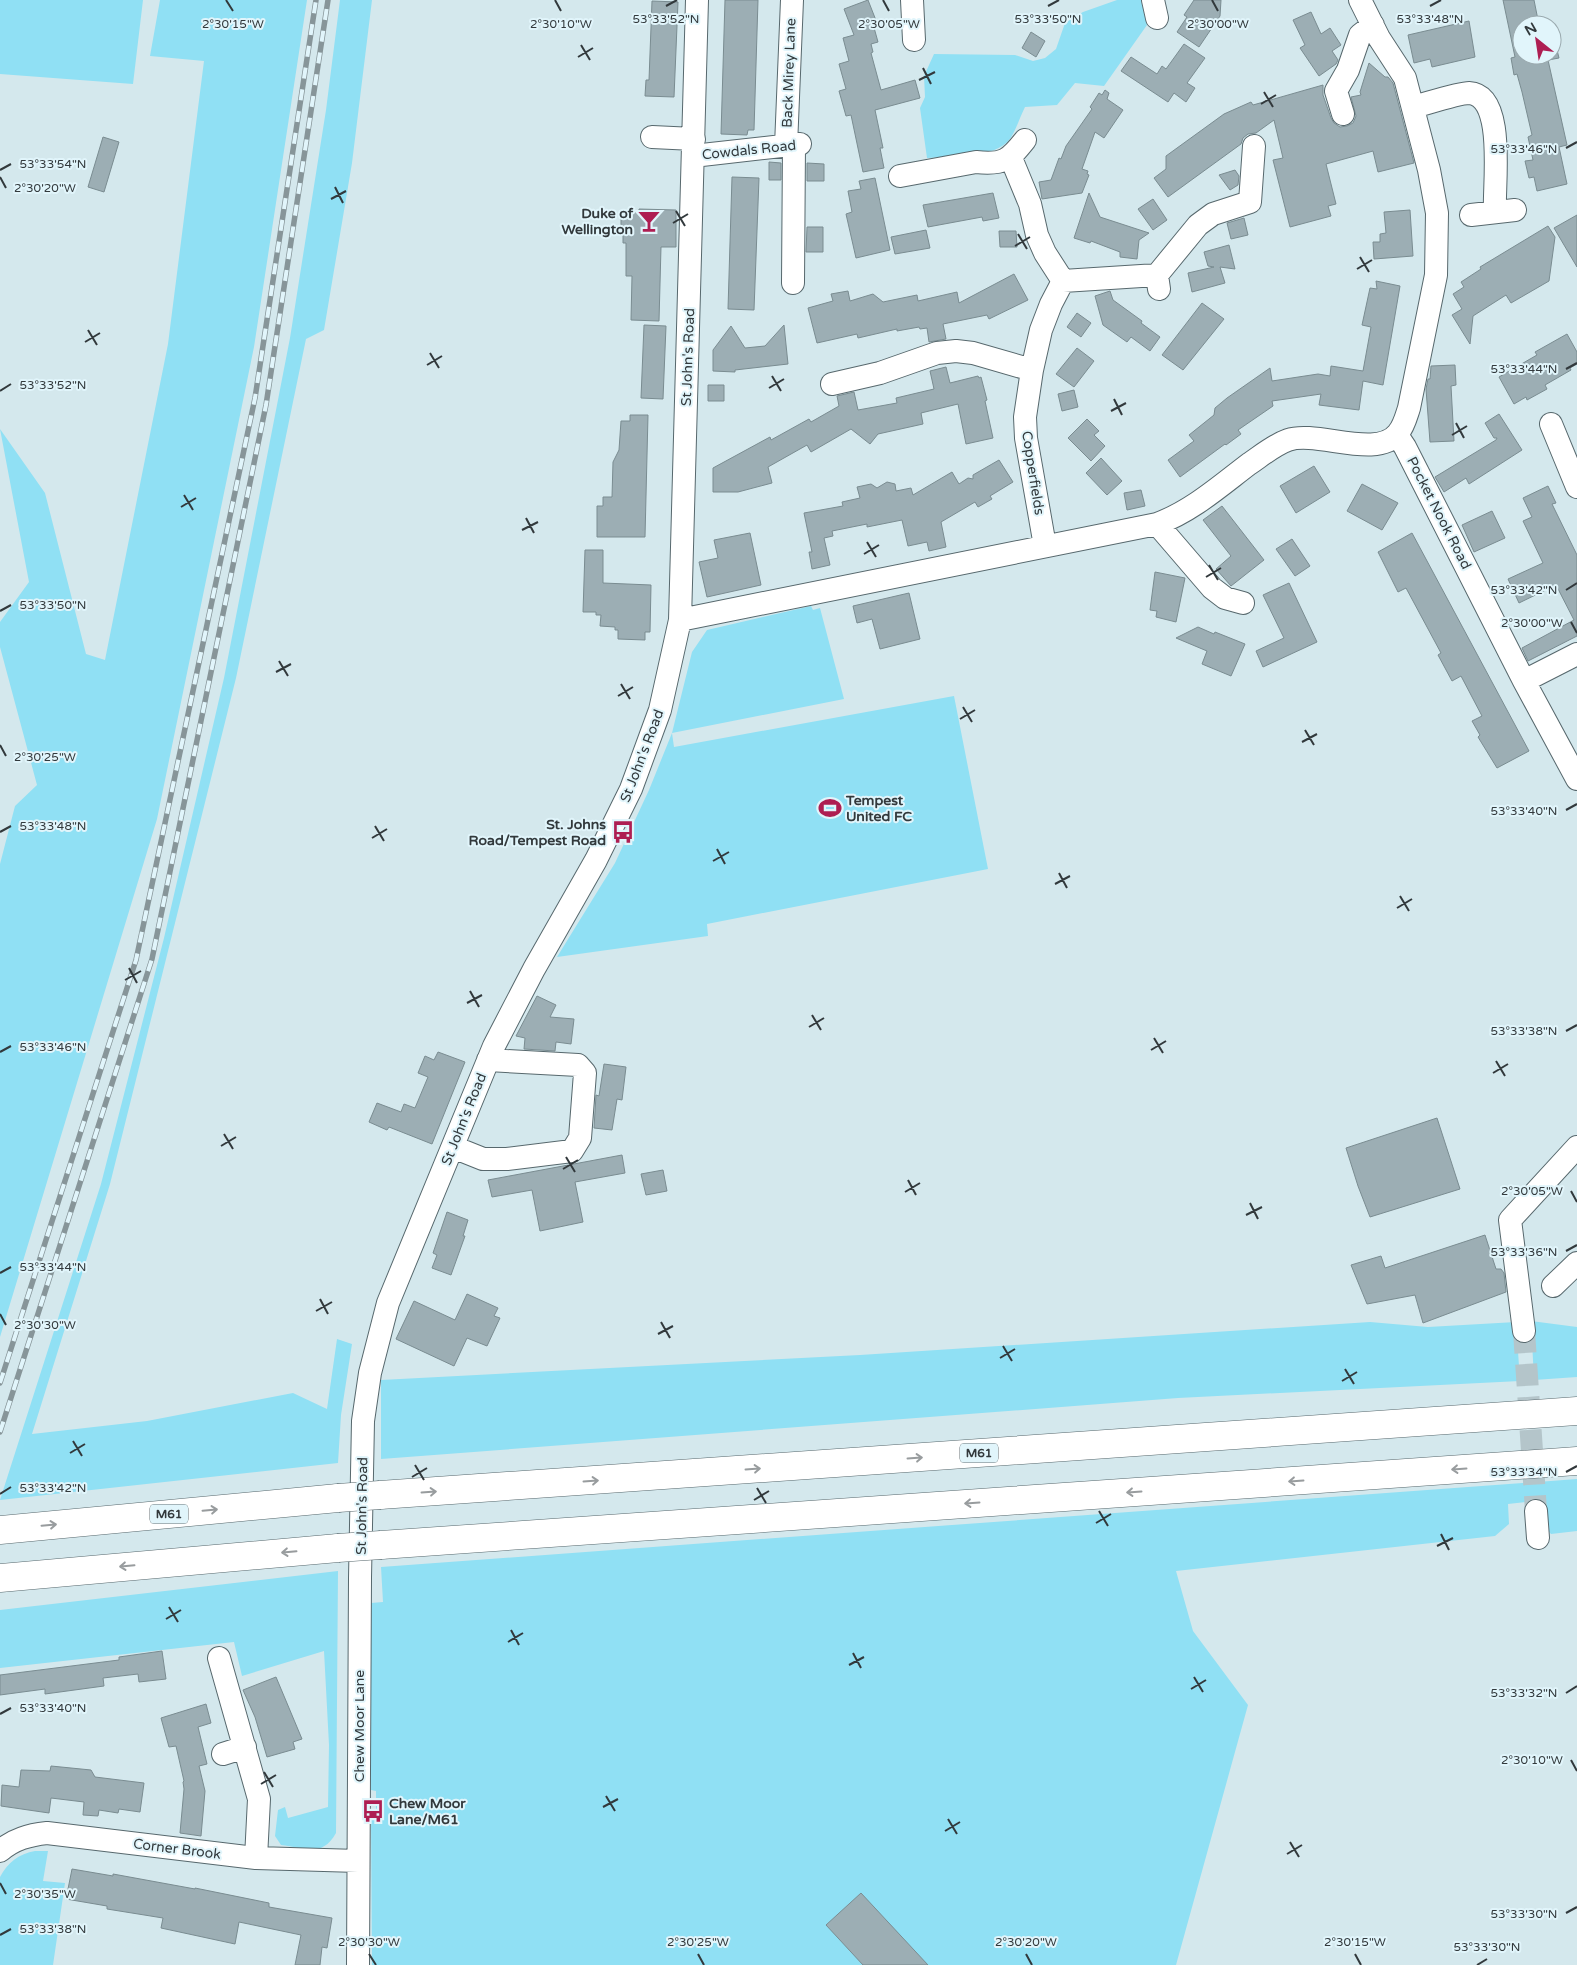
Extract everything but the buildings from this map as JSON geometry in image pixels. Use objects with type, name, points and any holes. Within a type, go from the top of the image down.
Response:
[{"type":"highway","name":"M61","points":[[0,1530],[338,1498],[1577,1411]]},
{"type":"highway","points":[[0,1578],[381,1544],[1577,1461]]},
{"type":"street","name":"St John's Road","points":[[360,1578],[364,1421],[370,1373],[388,1304],[488,1060],[534,969],[596,860],[631,789],[660,710],[680,620],[697,0]]},
{"type":"street","name":"Back Mirey Lane","points":[[792,0],[795,145],[793,284]]},
{"type":"street","points":[[912,0],[914,40]]},
{"type":"street","points":[[680,620],[1157,524],[1175,517],[1190,508],[1272,448],[1288,440],[1300,438],[1368,445],[1383,442],[1397,435],[1403,426],[1408,408],[1436,275],[1437,213],[1430,170],[1405,78],[1385,49],[1360,0]]},
{"type":"street","points":[[1344,114],[1336,91],[1348,70],[1360,35],[1373,25]]},
{"type":"street","points":[[1413,107],[1470,93],[1482,98],[1492,115],[1496,143],[1493,196],[1505,211],[1471,215]]},
{"type":"street","name":"Cowdals Road","points":[[652,137],[694,147],[795,145]]},
{"type":"street","points":[[900,176],[976,162],[988,163],[1011,158],[1025,140]]},
{"type":"street","points":[[1011,158],[1022,180],[1037,235],[1045,253],[1063,281],[1158,282],[1179,246],[1198,225],[1213,214],[1250,202],[1254,146]]},
{"type":"street","name":"Copperfields","points":[[1045,546],[1026,438],[1025,417],[1032,370],[1041,330],[1051,304],[1063,281]]},
{"type":"street","points":[[832,384],[856,368],[880,373],[937,353],[956,351],[973,353],[1032,370]]},
{"type":"street","points":[[1551,424],[1577,488]]},
{"type":"street","name":"Pocket Nook Road","points":[[1397,435],[1410,456],[1524,681],[1577,779]]},
{"type":"street","points":[[1157,524],[1212,588],[1225,598],[1243,603]]},
{"type":"street","points":[[1524,681],[1577,654]]},
{"type":"street","points":[[452,1147],[483,1159],[507,1159],[572,1151],[580,1138],[585,1073],[578,1065],[488,1060]]},
{"type":"street","points":[[1524,1331],[1510,1220],[1577,1147]]},
{"type":"street","points":[[1553,1286],[1577,1263]]},
{"type":"street","points":[[1536,1511],[1538,1538]]},
{"type":"street","name":"Chew Moor Lane","points":[[358,1965],[360,1578]]},
{"type":"street","points":[[219,1658],[259,1798],[256,1858]]},
{"type":"street","points":[[223,1754],[245,1747]]},
{"type":"street","name":"Corner Brook","points":[[0,1852],[15,1840],[47,1833],[256,1858],[358,1861]]},
{"type":"shaded area","points":[[0,0],[143,0],[133,84],[0,74]]},
{"type":"shaded area","points":[[160,0],[307,0],[254,347],[157,819],[0,1337],[0,864],[15,806],[37,785],[0,647],[0,622],[29,582],[0,429],[45,493],[86,654],[105,660],[168,344],[204,61],[150,56]]},
{"type":"shaded area","points":[[340,0],[372,0],[352,163],[324,330],[306,339],[236,678],[110,1184],[32,1434],[147,1421],[293,1393],[327,1409],[337,1339],[352,1344],[341,1415],[338,1463],[0,1500],[101,1184],[164,938],[224,678],[290,338],[326,110]]},
{"type":"shaded area","points":[[1117,0],[1141,0],[1147,25],[1104,86],[1075,83],[1057,105],[1025,107],[1010,139],[994,150],[972,155],[927,158],[920,108],[925,97],[924,76],[934,54],[1015,55],[1033,61],[1045,58],[1056,49],[1065,23],[1083,12]]},
{"type":"shaded area","points":[[811,606],[813,610],[820,608],[844,699],[672,733],[692,652],[707,630]]},
{"type":"shaded area","name":"Tempest United FC","points":[[954,696],[988,869],[707,924],[708,936],[557,957],[615,863],[649,790],[672,733],[674,747]]},
{"type":"shaded area","points":[[1531,1321],[1577,1327],[1577,1377],[1534,1380]]},
{"type":"shaded area","points":[[1370,1322],[1428,1327],[1516,1322],[1520,1381],[1178,1398],[381,1459],[381,1380],[860,1355]]},
{"type":"shaded area","points":[[1577,1479],[1577,1531],[1551,1534],[1544,1526],[1543,1500],[1508,1504],[1509,1524],[1495,1536],[1176,1571],[1193,1631],[1248,1705],[1176,1965],[372,1965],[371,1818],[376,1818],[376,1791],[371,1790],[371,1603],[383,1602],[381,1567]]},
{"type":"shaded area","points":[[338,1571],[336,1833],[331,1841],[319,1849],[312,1850],[281,1845],[275,1836],[278,1810],[285,1807],[288,1818],[328,1807],[329,1745],[324,1651],[242,1676],[234,1642],[0,1668],[0,1610]]},
{"type":"shaded area","points":[[35,1851],[48,1851],[43,1881],[65,1883],[53,1965],[0,1965],[0,1877],[14,1860],[24,1854]]},
{"type":"tunnel","points":[[1524,1331],[1536,1511]]},
{"type":"railway","points":[[0,1383],[136,960],[255,398],[316,0]]},
{"type":"railway","points":[[0,1432],[152,959],[266,405],[328,0]]},
{"type":"place","name":"Duke of Wellington","points":[[649,221]]},
{"type":"place","name":"Tempest United FC","points":[[830,808]]},
{"type":"place","name":"St. Johns Road/Tempest Road","points":[[623,832]]},
{"type":"place","name":"Chew Moor Lane/M61","points":[[373,1811]]}]
